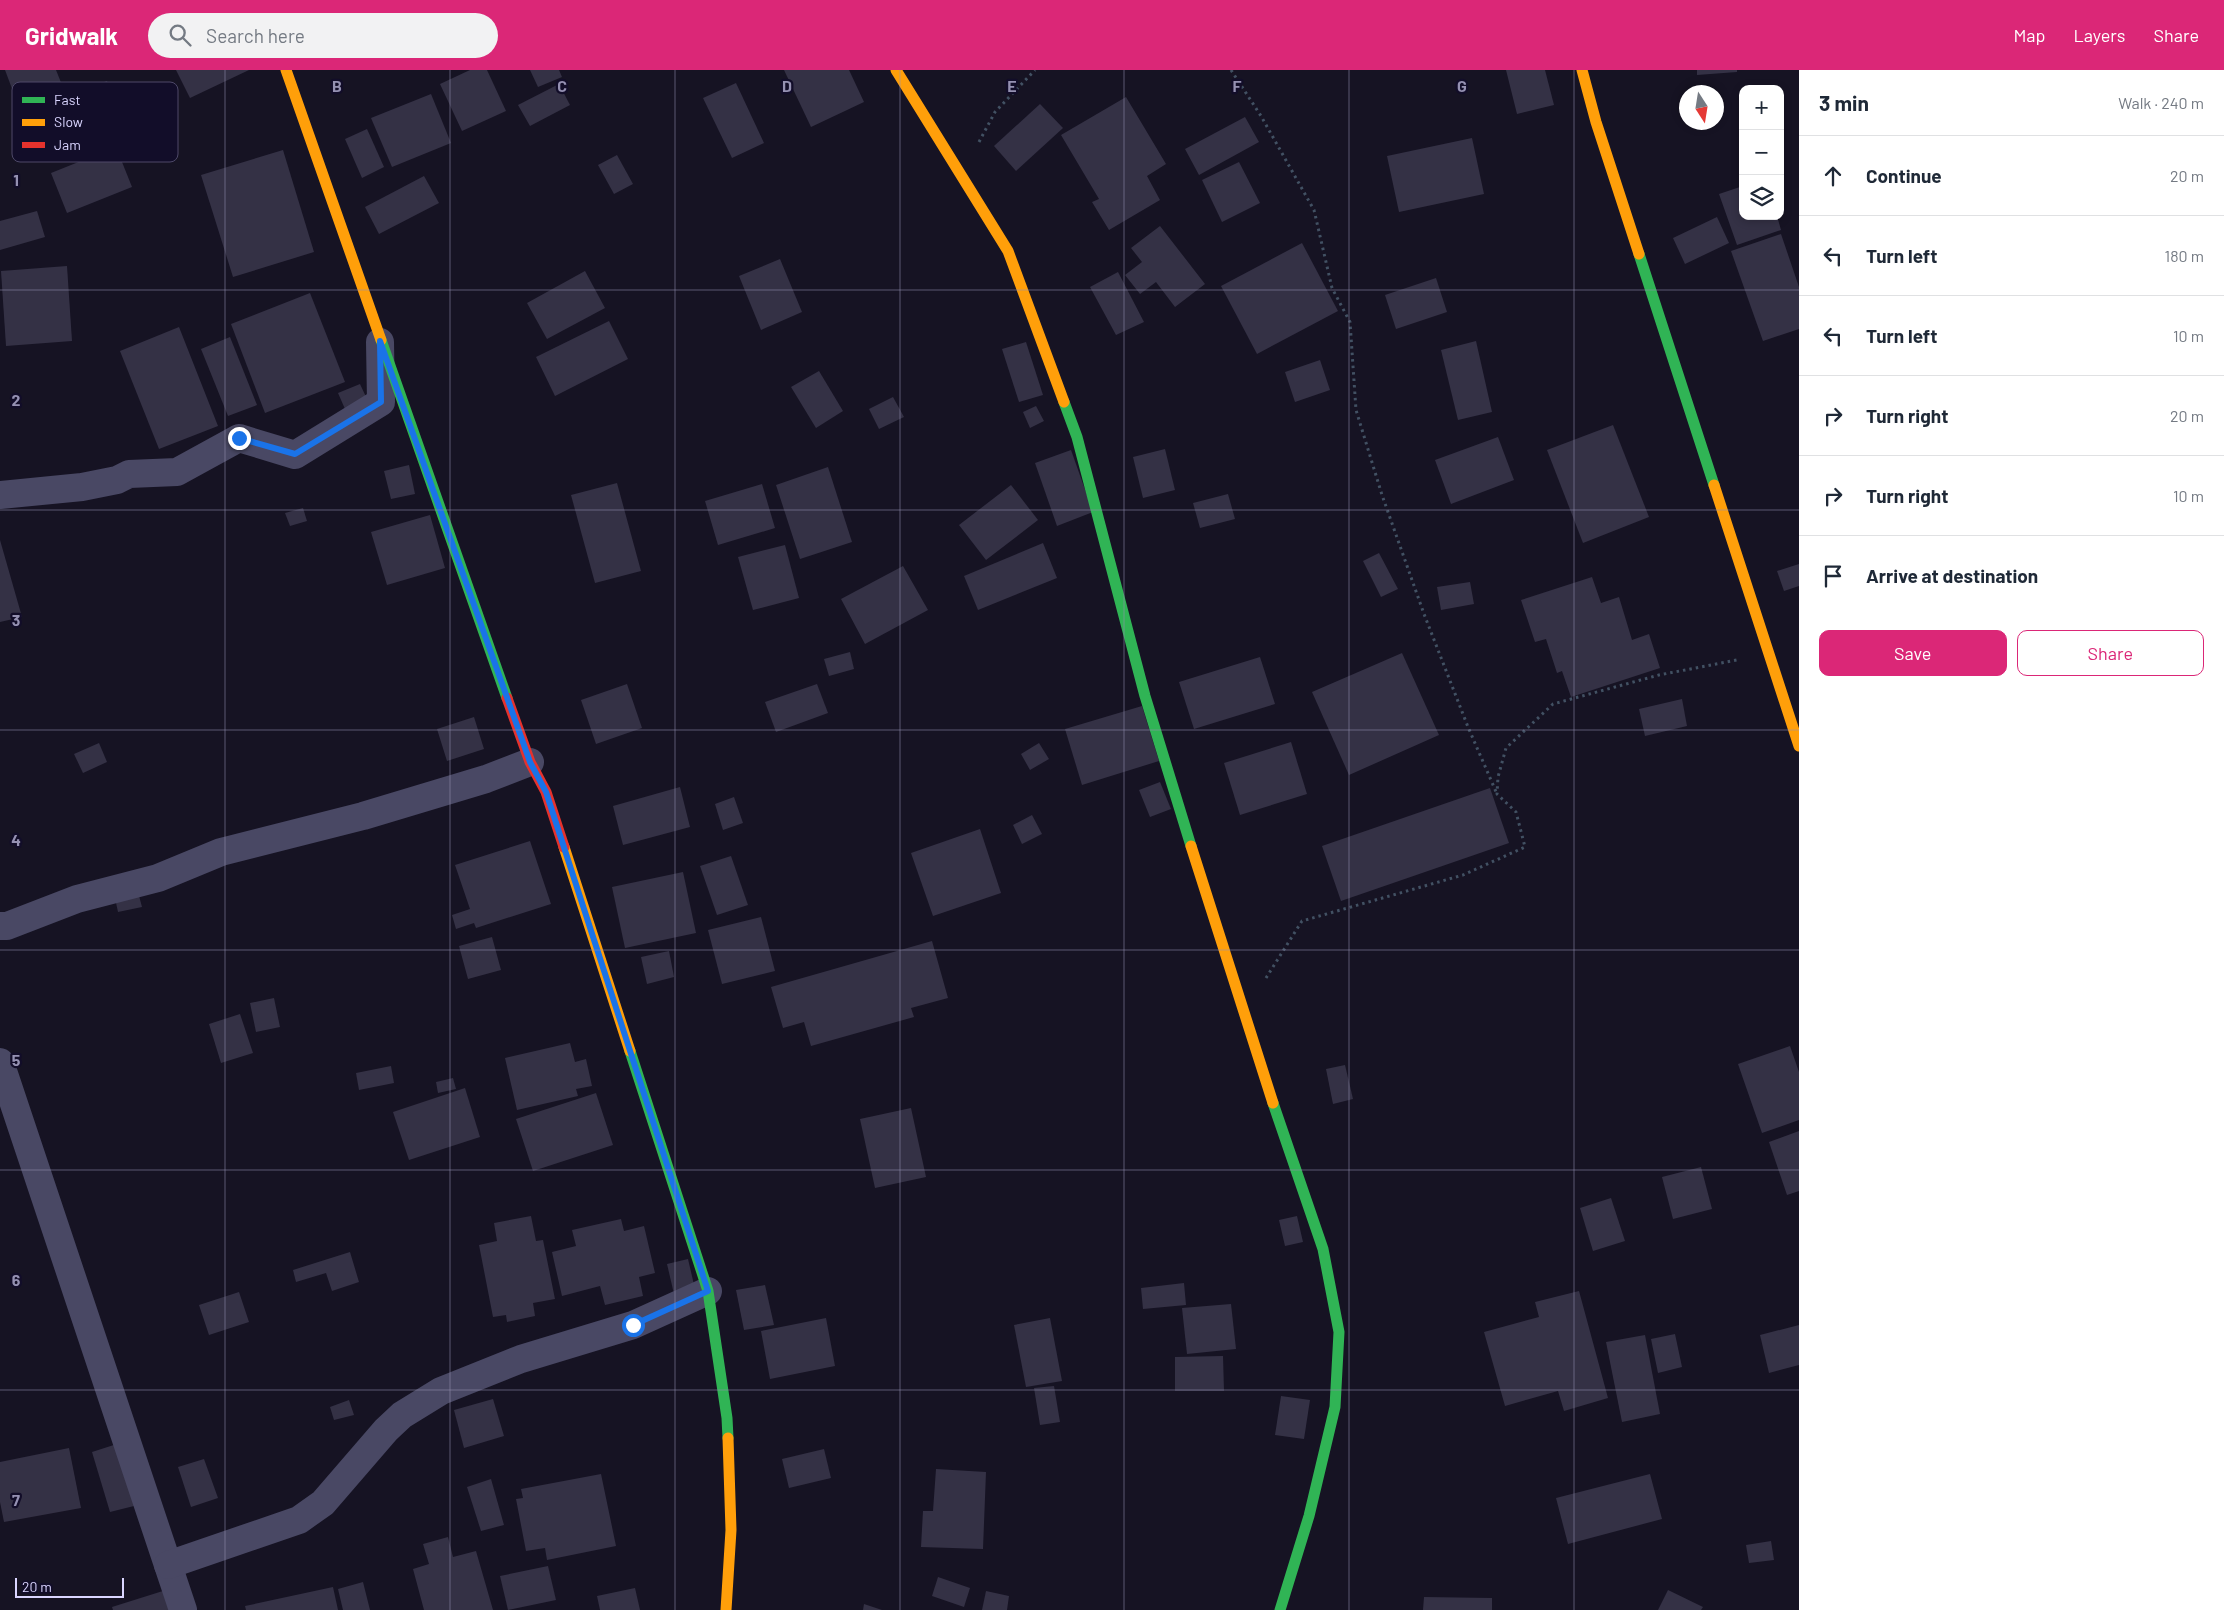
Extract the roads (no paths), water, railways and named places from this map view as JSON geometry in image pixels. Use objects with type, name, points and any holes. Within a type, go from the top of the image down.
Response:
[{"type":"street","points":[[286,70],[530,762],[546,792],[708,1291],[727,1418],[731,1530],[726,1610]]},
{"type":"street","points":[[896,70],[1008,251],[1077,437],[1145,696],[1244,1014],[1323,1249],[1339,1332],[1335,1407],[1309,1516],[1280,1610]]},
{"type":"street","points":[[1582,70],[1599,132],[1799,746]]},
{"type":"street","points":[[0,495],[82,487],[117,480],[129,474],[177,472],[239,438],[295,454],[381,402],[380,341]]},
{"type":"street","points":[[0,926],[6,926],[77,899],[158,878],[220,852],[363,816],[486,779],[530,762]]},
{"type":"street","points":[[0,1062],[183,1610]]},
{"type":"street","points":[[168,1565],[299,1520],[312,1513],[323,1503],[386,1430],[402,1415],[441,1391],[521,1359],[633,1325],[708,1291]]}]
